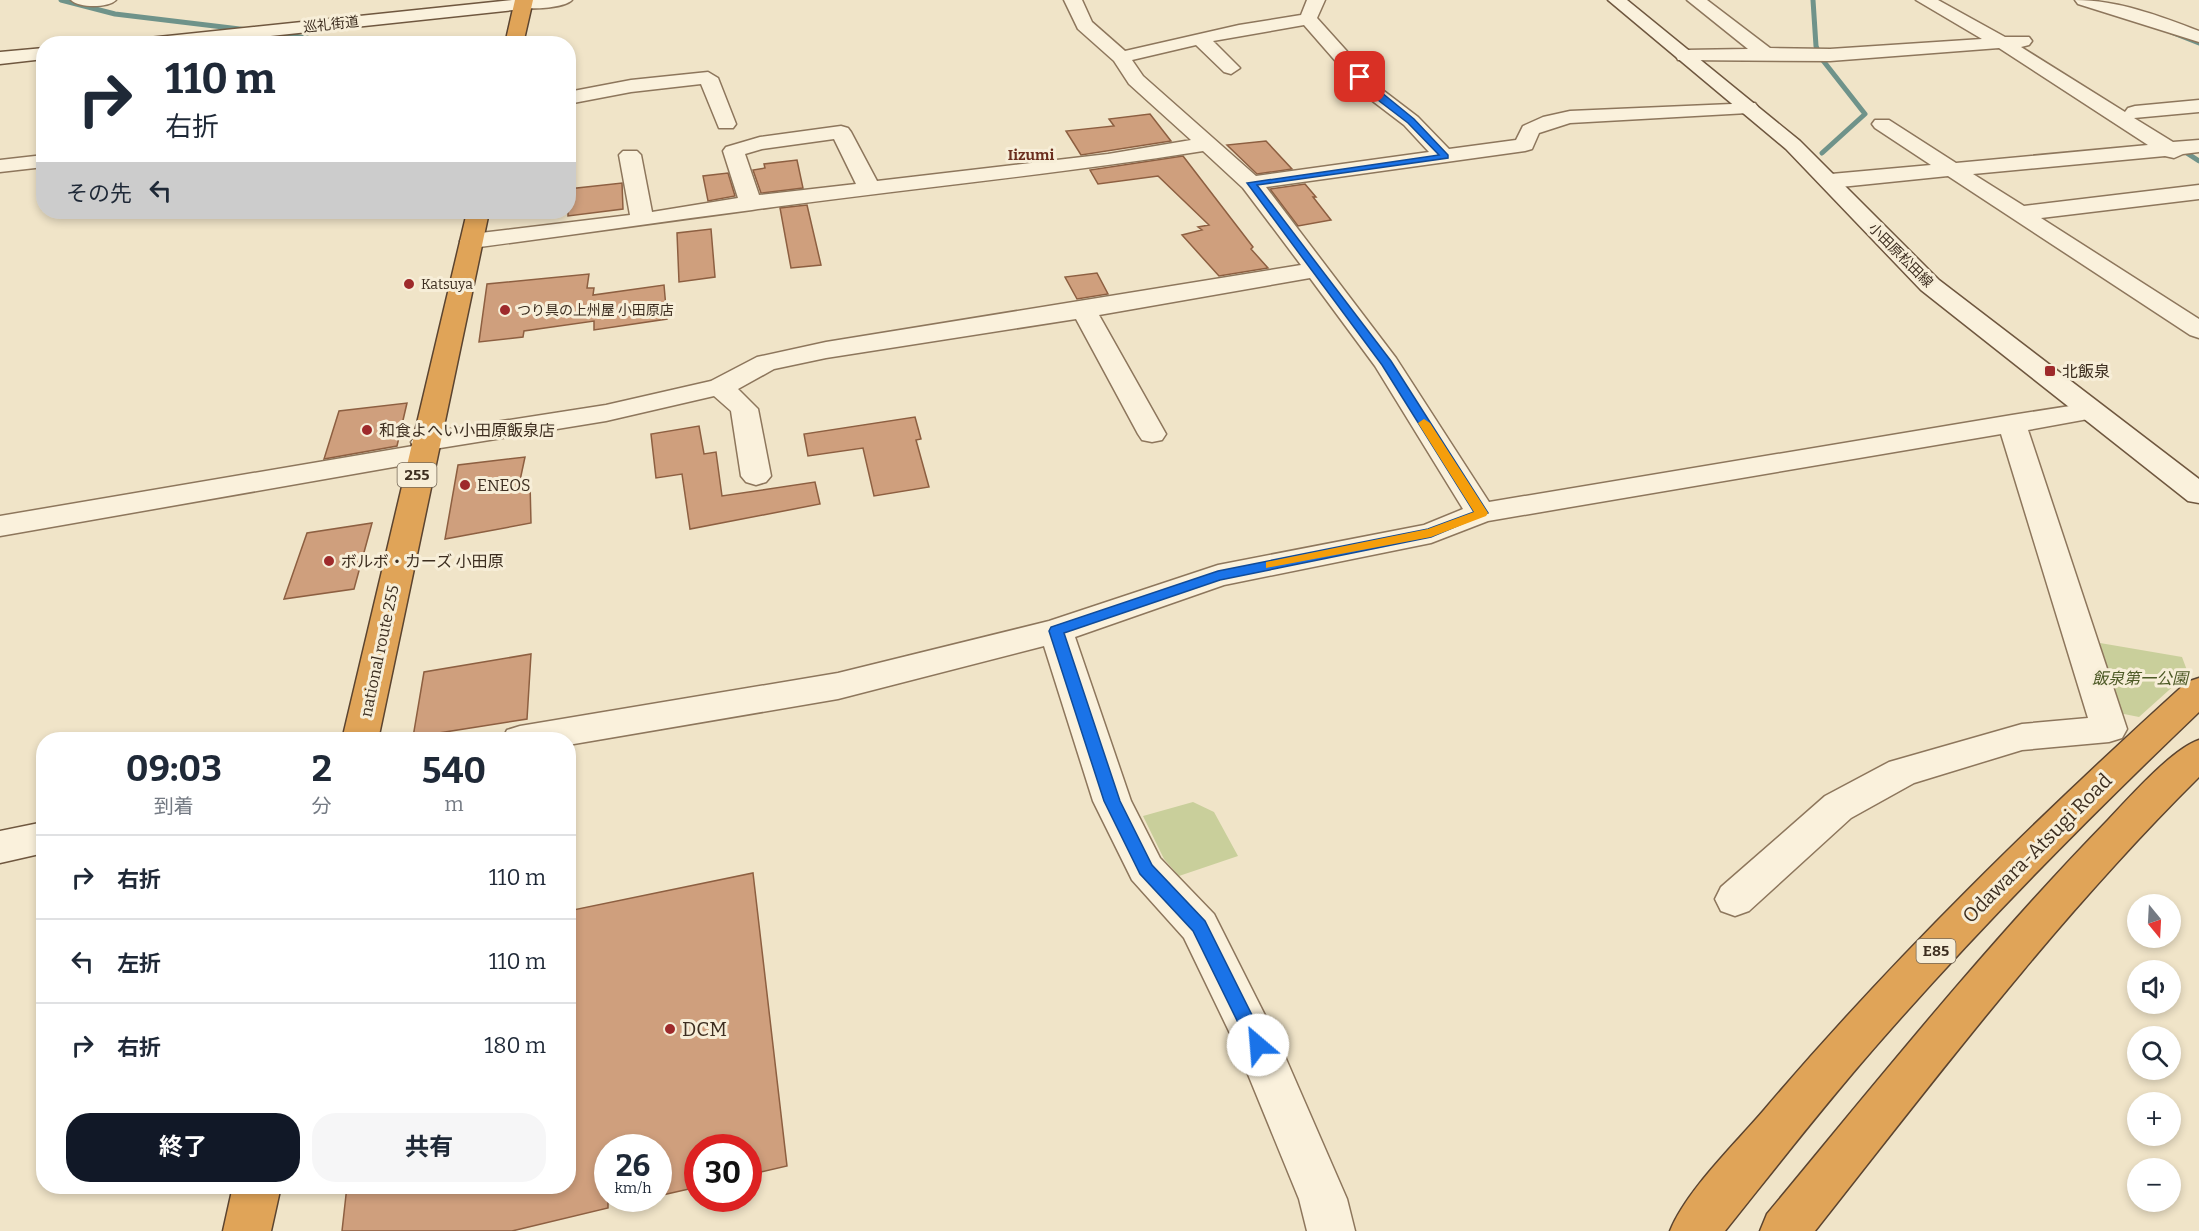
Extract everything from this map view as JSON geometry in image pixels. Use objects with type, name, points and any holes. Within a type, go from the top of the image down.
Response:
[{"type":"highway","points":[[516,36],[523,2]]},
{"type":"highway","name":"national route 255","points":[[362,732],[423,448],[477,219]]},
{"type":"highway","name":"Odawara-Atsugi Road","points":[[1694,1231],[1803,1098],[1892,996],[2022,862],[2199,691]]},
{"type":"highway","points":[[1784,1231],[2031,929],[2163,788],[2199,754]]},
{"type":"highway","points":[[1803,1231],[1878,1115]]},
{"type":"highway","points":[[247,1231],[255,1194]]},
{"type":"street","points":[[80,0],[107,0]]},
{"type":"street","name":"巡礼街道","points":[[212,36],[523,2],[563,0]]},
{"type":"street","points":[[1072,0],[1084,25],[1121,57],[1136,80],[1251,183],[1387,364],[1481,513]]},
{"type":"street","points":[[1308,19],[1316,0]]},
{"type":"street","name":"小田原松田線","points":[[1617,0],[1748,107],[1831,181],[1930,285],[2089,411],[2199,494]]},
{"type":"street","points":[[1696,0],[1766,54]]},
{"type":"street","points":[[1925,0],[2190,149]]},
{"type":"street","points":[[1946,0],[2024,42],[2135,112],[2190,149],[2199,168]]},
{"type":"street","points":[[2084,0],[2170,26],[2199,38]]},
{"type":"street","points":[[1121,57],[1239,30],[1308,19]]},
{"type":"street","points":[[1308,19],[1373,92],[1411,121],[1445,157]]},
{"type":"street","points":[[1201,40],[1231,68]]},
{"type":"street","points":[[1685,56],[1808,53],[1830,55],[2024,42]]},
{"type":"street","points":[[0,58],[36,55]]},
{"type":"street","points":[[576,96],[631,86],[708,78],[726,124]]},
{"type":"street","points":[[2135,112],[2199,106]]},
{"type":"street","points":[[1251,183],[1525,145],[1530,130],[1550,121],[1570,117],[1748,107]]},
{"type":"street","points":[[1882,124],[2023,213],[2199,330]]},
{"type":"street","points":[[751,203],[733,151],[760,142],[841,132],[870,189]]},
{"type":"street","points":[[472,241],[642,220],[751,203],[1097,161],[1208,144]]},
{"type":"street","points":[[1831,181],[1951,168],[2190,149]]},
{"type":"street","points":[[630,155],[642,220]]},
{"type":"street","points":[[0,166],[36,157]]},
{"type":"street","points":[[2023,213],[2199,192]]},
{"type":"street","points":[[0,526],[606,413],[720,387],[766,363],[826,350],[1084,310],[1315,270]]},
{"type":"street","points":[[1084,310],[1152,434]]},
{"type":"street","points":[[720,387],[744,409],[756,476]]},
{"type":"street","points":[[567,732],[838,686],[1056,631],[1218,576],[1431,533],[1481,513],[2089,411]]},
{"type":"street","points":[[1735,899],[1838,807],[1902,772],[2022,737],[2109,729],[2012,423]]},
{"type":"street","points":[[1056,631],[1112,801],[1146,869],[1199,926],[1258,1045],[1323,1199],[1331,1231]]},
{"type":"street","points":[[0,847],[36,839]]},
{"type":"green space","name":"飯泉第一公園","points":[[2100,643],[2182,657],[2188,673],[2139,717],[2119,713]]},
{"type":"green space","points":[[1193,802],[1214,812],[1238,856],[1179,876],[1164,859],[1143,816]]},
{"type":"building","points":[[1150,114],[1171,141],[1081,155],[1066,131],[1114,126],[1109,119]]},
{"type":"building","points":[[1266,141],[1292,169],[1257,174],[1227,145]]},
{"type":"building","points":[[1183,156],[1253,247],[1251,249],[1268,268],[1219,276],[1182,235],[1202,230],[1198,227],[1209,225],[1158,176],[1098,184],[1090,170]]},
{"type":"building","points":[[797,160],[803,188],[761,193],[753,170],[765,168],[764,164]]},
{"type":"building","points":[[728,173],[735,196],[708,201],[703,176]]},
{"type":"building","points":[[622,183],[623,209],[576,215],[576,188]]},
{"type":"building","points":[[1305,184],[1331,220],[1298,226],[1270,189]]},
{"type":"building","points":[[807,205],[821,265],[791,268],[780,208]]},
{"type":"building","points":[[711,229],[715,277],[679,282],[677,233]]},
{"type":"building","points":[[1097,273],[1108,294],[1077,299],[1065,277]]},
{"type":"building","points":[[589,274],[587,288],[594,288],[593,295],[664,285],[667,319],[594,330],[594,321],[524,331],[523,337],[479,342],[487,284]]},
{"type":"building","name":"和食よへい小田原飯泉店","points":[[407,403],[397,446],[324,459],[339,411]]},
{"type":"building","points":[[915,417],[921,439],[916,440],[929,487],[874,496],[863,448],[808,456],[804,434]]},
{"type":"building","points":[[699,426],[704,454],[716,452],[722,496],[815,482],[820,504],[690,529],[682,474],[656,478],[651,434]]},
{"type":"building","points":[[525,457],[519,485],[530,483],[531,523],[445,539],[458,465]]},
{"type":"building","name":"ボルボ・カーズ 小田原","points":[[372,523],[354,589],[284,599],[307,533]]},
{"type":"building","points":[[531,654],[527,719],[445,732],[414,732],[424,672]]},
{"type":"building","name":"DCM","points":[[753,873],[787,1166],[762,1172],[762,1134],[684,1134],[684,1190],[672,1193],[672,1134],[594,1134],[594,1211],[512,1231],[342,1231],[346,1194],[576,1194],[576,909]]},
{"type":"waterway","points":[[61,0],[115,14],[248,30]]},
{"type":"waterway","points":[[1813,0],[1816,46],[1821,58],[1865,114],[1822,153]]},
{"type":"waterway","points":[[2171,32],[2199,43]]},
{"type":"waterway","points":[[276,33],[294,36]]},
{"type":"waterway","points":[[2179,148],[2199,161]]},
{"type":"slow traffic","points":[[1270,565],[1431,533],[1481,513],[1424,423]]},
{"type":"place","name":"Katsuya","points":[[409,284]]},
{"type":"place","name":"つり具の上州屋 小田原店","points":[[505,310]]},
{"type":"place","name":"北飯泉","points":[[2050,371]]},
{"type":"place","name":"和食よへい小田原飯泉店","points":[[367,430]]},
{"type":"place","name":"ENEOS","points":[[465,485]]},
{"type":"place","name":"ボルボ・カーズ 小田原","points":[[329,561]]},
{"type":"place","name":"DCM","points":[[670,1029]]},
{"type":"district","name":"Iizumi","points":[[1031,155]]},
{"type":"route","points":[[1258,1045],[1199,926],[1146,869],[1112,801],[1056,631],[1218,576],[1431,533],[1481,513],[1387,364],[1251,183],[1445,157],[1411,121],[1373,92],[1360,77]]}]
